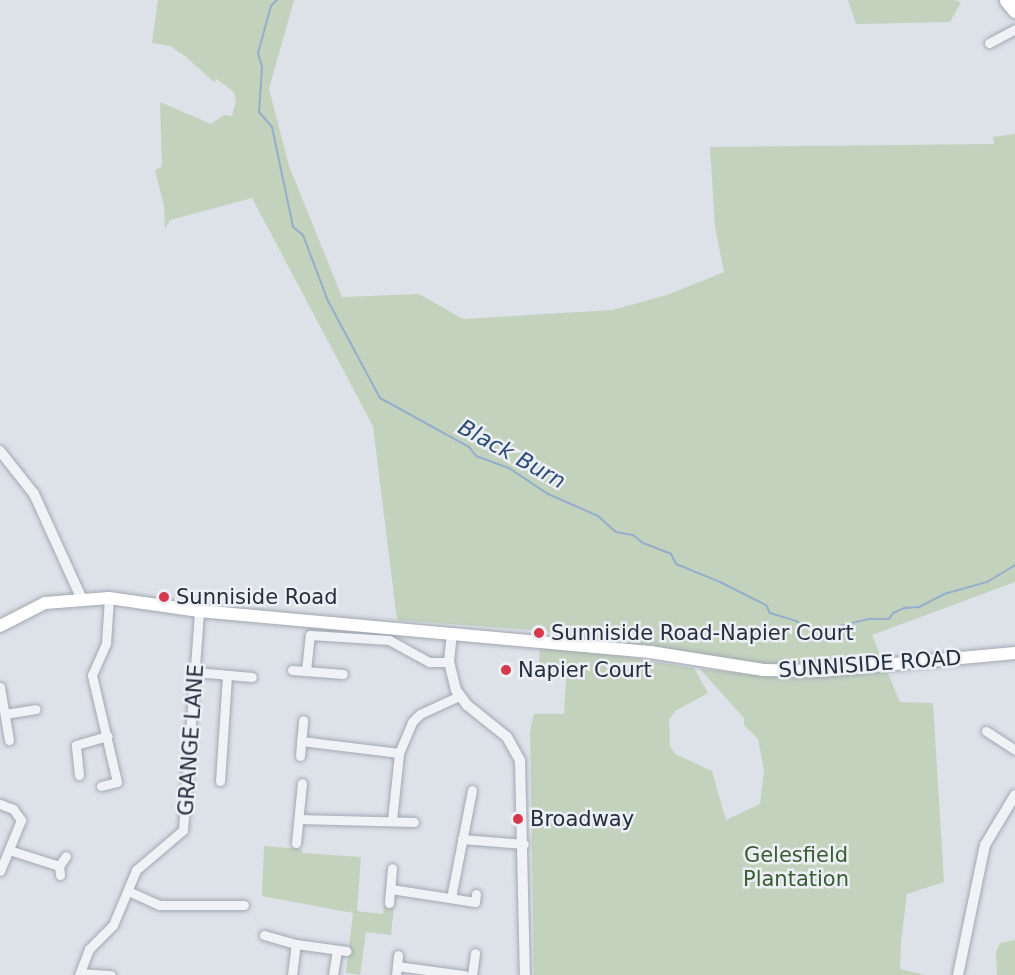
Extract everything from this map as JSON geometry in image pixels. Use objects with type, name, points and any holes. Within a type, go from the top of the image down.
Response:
[{"type":"highway","points":[[1007,0],[1015,10]]},
{"type":"main road","name":"SUNNISIDE ROAD","points":[[0,626],[45,603],[81,597],[650,652],[781,671],[1015,653]]},
{"type":"street","points":[[989,43],[1015,29]]},
{"type":"street","points":[[0,451],[34,494],[81,597]]},
{"type":"street","points":[[100,786],[117,782],[92,675],[105,643],[109,598]]},
{"type":"street","name":"GRANGE LANE","points":[[80,974],[89,949],[114,925],[140,866],[183,830],[199,610]]},
{"type":"street","points":[[452,633],[449,662],[459,696],[515,747],[522,773],[525,975]]},
{"type":"street","points":[[306,671],[309,635],[389,640],[429,662],[449,662]]},
{"type":"street","points":[[292,670],[343,674]]},
{"type":"street","points":[[196,672],[252,676]]},
{"type":"street","points":[[220,781],[227,675]]},
{"type":"street","points":[[0,687],[9,740]]},
{"type":"street","points":[[392,820],[399,753],[420,714],[459,696]]},
{"type":"street","points":[[5,714],[36,709]]},
{"type":"street","points":[[300,756],[303,720]]},
{"type":"street","points":[[986,731],[1015,750]]},
{"type":"street","points":[[80,771],[76,746],[108,736]]},
{"type":"street","points":[[301,741],[399,753]]},
{"type":"street","points":[[296,843],[302,783]]},
{"type":"street","points":[[451,898],[472,790]]},
{"type":"street","points":[[958,975],[985,845],[1015,795]]},
{"type":"street","points":[[0,804],[13,809],[21,820],[0,872]]},
{"type":"street","points":[[299,819],[414,822]]},
{"type":"street","points":[[462,839],[524,844]]},
{"type":"street","points":[[9,850],[59,870],[66,856]]},
{"type":"street","points":[[389,903],[392,868]]},
{"type":"street","points":[[391,889],[475,902],[476,894]]},
{"type":"street","points":[[128,891],[159,905],[244,905]]},
{"type":"street","points":[[264,935],[296,944],[342,950],[333,975]]},
{"type":"street","points":[[292,975],[296,944]]},
{"type":"street","points":[[472,975],[475,953]]},
{"type":"street","points":[[398,955],[396,970],[464,975]]},
{"type":"street","points":[[80,974],[111,975]]},
{"type":"green space","points":[[158,0],[294,0],[269,89],[289,166],[342,297],[419,294],[463,319],[612,310],[667,295],[724,272],[715,227],[710,147],[994,144],[993,137],[1015,134],[1015,582],[872,635],[882,660],[816,665],[769,665],[543,631],[397,620],[373,426],[252,198],[170,220],[165,229],[164,206],[155,170],[162,167],[160,102],[211,124],[224,115],[232,116],[236,101],[234,92],[217,79],[214,82],[185,56],[170,46],[152,43]]},
{"type":"green space","points":[[848,0],[954,0],[961,2],[950,22],[856,24]]},
{"type":"green space","name":"Gelesfield Plantation","points":[[540,648],[609,654],[694,668],[708,693],[675,711],[669,720],[670,746],[675,754],[712,771],[726,820],[760,804],[764,771],[758,739],[744,725],[744,718],[700,669],[790,678],[887,671],[900,702],[933,703],[944,882],[907,894],[900,969],[925,975],[534,975],[530,731],[534,714],[564,714],[566,680],[538,677]]},
{"type":"green space","points":[[264,846],[302,849],[302,853],[361,857],[357,911],[383,914],[384,905],[394,906],[391,935],[366,932],[360,975],[346,973],[353,913],[262,896]]},
{"type":"green space","points":[[1015,940],[1015,975],[997,975],[996,952],[1000,943]]},
{"type":"waterway","name":"Black Burn","points":[[277,0],[271,6],[258,53],[262,67],[259,112],[272,127],[293,227],[303,235],[328,301],[380,398],[469,447],[476,456],[509,468],[548,494],[598,516],[616,532],[633,535],[643,543],[671,554],[676,564],[720,582],[766,605],[770,613],[796,621],[814,632],[869,619],[889,619],[893,613],[904,608],[919,607],[944,594],[987,582],[1015,565]]},
{"type":"place","name":"Sunniside Road","points":[[164,597]]},
{"type":"place","name":"Sunniside Road-Napier Court","points":[[539,633]]},
{"type":"place","name":"Napier Court","points":[[506,670]]},
{"type":"place","name":"Broadway","points":[[518,819]]}]
